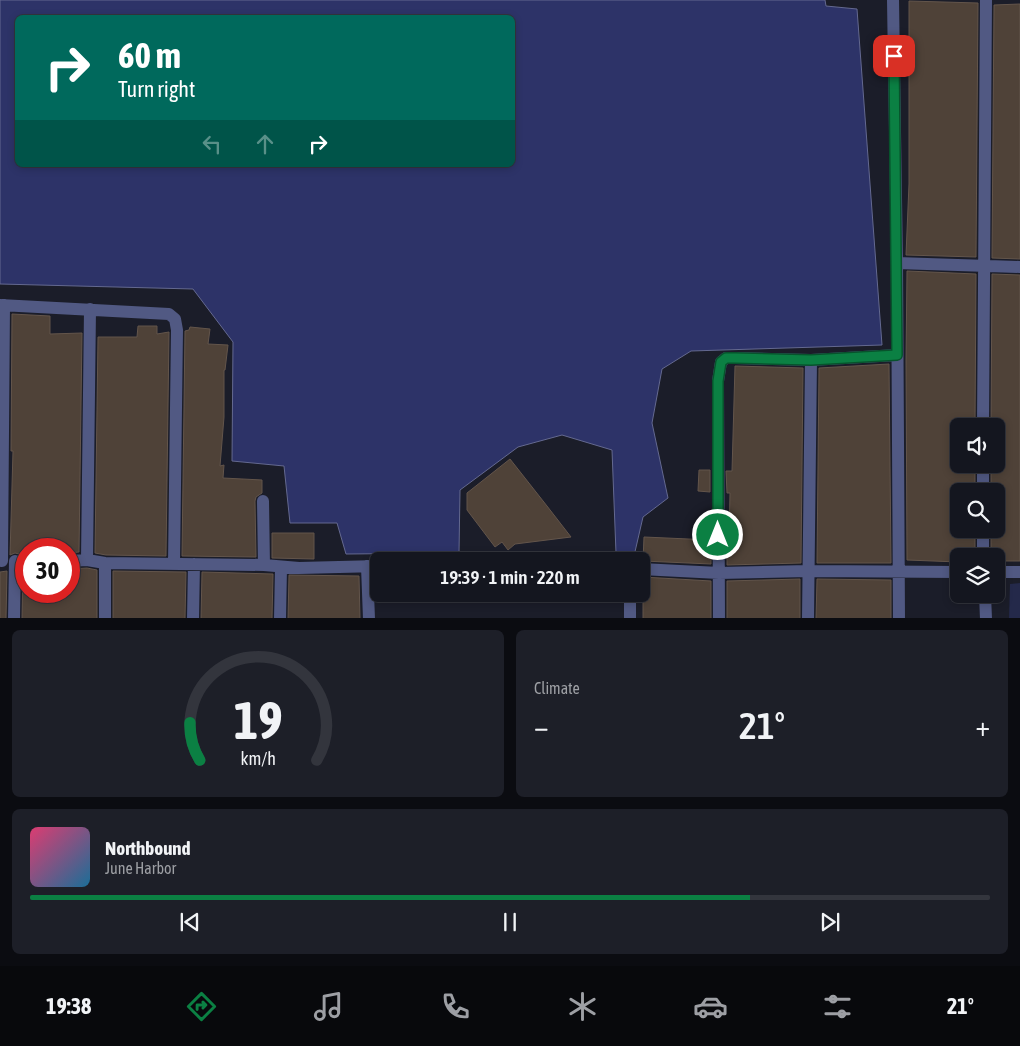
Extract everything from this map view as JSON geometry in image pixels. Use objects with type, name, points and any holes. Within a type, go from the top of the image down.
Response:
[{"type":"street","points":[[893,0],[899,618]]},
{"type":"street","points":[[983,418],[986,0]]},
{"type":"street","points":[[897,263],[1020,267]]},
{"type":"street","points":[[14,618],[2,305],[168,314],[175,319],[177,330],[174,564]]},
{"type":"street","points":[[88,560],[90,309]]},
{"type":"street","points":[[719,618],[718,381],[721,362],[726,358],[811,360],[897,355]]},
{"type":"street","points":[[808,618],[811,360]]},
{"type":"street","points":[[262,502],[264,565]]},
{"type":"street","points":[[80,560],[88,560],[105,564],[264,565],[281,568],[370,566]]},
{"type":"street","points":[[104,618],[105,564]]},
{"type":"street","points":[[193,618],[194,564]]},
{"type":"street","points":[[280,618],[281,568]]},
{"type":"street","points":[[650,569],[719,573],[808,571],[950,572]]},
{"type":"street","points":[[1005,572],[1020,572]]},
{"type":"street","points":[[369,618],[370,602]]},
{"type":"street","points":[[630,602],[630,618]]},
{"type":"street","points":[[985,603],[986,618]]},
{"type":"shaded area","points":[[0,0],[825,0],[826,6],[857,9],[882,345],[691,351],[662,369],[652,423],[668,498],[643,517],[635,552],[616,552],[612,450],[562,435],[518,447],[460,490],[459,552],[370,552],[370,554],[346,554],[337,523],[290,523],[284,466],[232,461],[233,342],[193,289],[0,284]]},
{"type":"shaded area","points":[[1020,583],[1020,618],[1009,618],[1010,584]]},
{"type":"building","points":[[909,1],[978,3],[976,257],[906,255],[909,184]]},
{"type":"building","points":[[1020,4],[1020,259],[992,258],[994,5]]},
{"type":"building","points":[[907,271],[976,274],[975,418],[950,418],[950,473],[975,473],[975,483],[950,483],[950,538],[975,538],[975,548],[950,548],[950,562],[907,560]]},
{"type":"building","points":[[992,274],[1020,275],[1020,561],[1005,561],[1005,548],[991,548],[991,538],[1005,538],[1005,483],[991,483],[991,473],[1005,473],[1005,418],[991,418]]},
{"type":"building","points":[[12,314],[50,316],[50,334],[82,333],[79,538],[15,538],[15,553],[10,555],[13,451],[11,451]]},
{"type":"building","points":[[138,326],[157,326],[157,334],[169,332],[166,556],[106,555],[95,553],[98,337],[137,337]]},
{"type":"building","points":[[190,327],[210,329],[208,344],[228,345],[224,370],[224,417],[220,466],[224,465],[223,478],[262,480],[262,493],[256,497],[255,501],[256,557],[182,556],[185,331],[189,330]]},
{"type":"building","points":[[889,364],[891,563],[817,563],[819,368]]},
{"type":"building","points":[[735,366],[803,368],[801,563],[727,565],[730,493],[727,493],[726,471],[732,471]]},
{"type":"building","points":[[510,459],[571,537],[515,544],[508,550],[502,542],[495,547],[467,510],[467,493]]},
{"type":"building","points":[[699,470],[710,470],[710,492],[698,491]]},
{"type":"building","points":[[272,533],[314,533],[314,559],[272,558]]},
{"type":"building","points":[[644,537],[711,540],[711,564],[650,561],[650,552],[643,552]]},
{"type":"building","points":[[80,568],[97,570],[97,618],[22,618],[22,603],[80,603]]},
{"type":"building","points":[[7,571],[6,618],[0,618],[0,572]]},
{"type":"building","points":[[113,571],[186,572],[185,618],[113,618]]},
{"type":"building","points":[[202,572],[273,574],[272,618],[201,618]]},
{"type":"building","points":[[289,575],[359,576],[360,618],[288,618]]},
{"type":"building","points":[[650,577],[711,581],[711,618],[643,618],[643,602],[650,602]]},
{"type":"building","points":[[800,579],[800,618],[727,618],[727,581]]},
{"type":"building","points":[[817,579],[891,580],[891,618],[816,618]]},
{"type":"route","points":[[718,535],[718,381],[721,362],[726,358],[811,360],[897,355],[894,56]]}]
